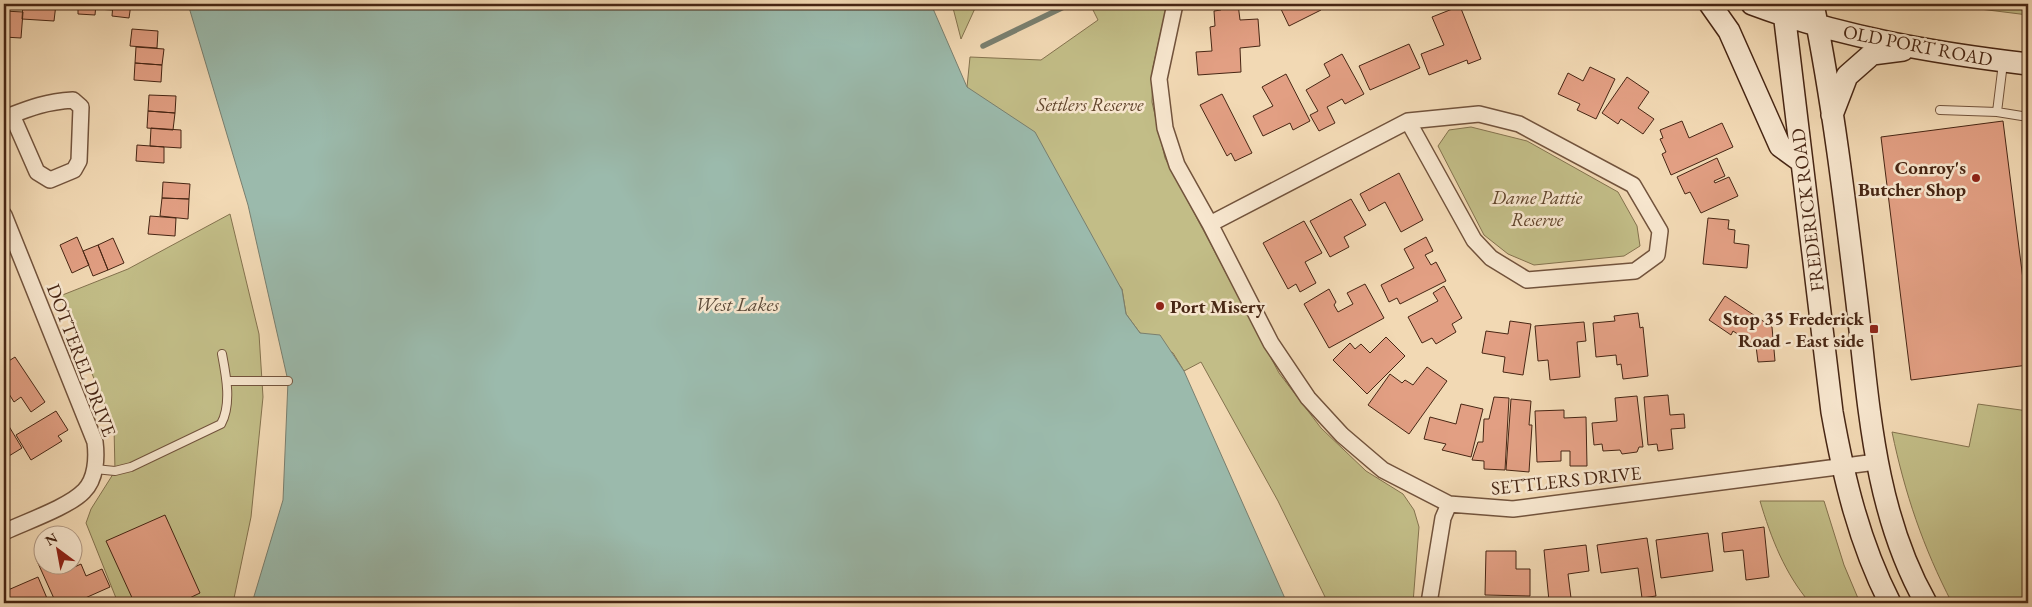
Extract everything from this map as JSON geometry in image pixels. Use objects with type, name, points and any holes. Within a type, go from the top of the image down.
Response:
[{"type":"main road","points":[[1710,4],[1729,31],[1780,146],[1802,162]]},
{"type":"main road","name":"OLD PORT ROAD","points":[[1752,4],[1815,14],[1840,32],[1921,48],[2028,64]]},
{"type":"main road","name":"FREDERICK ROAD","points":[[1784,10],[1824,356],[1842,467],[1863,542],[1890,603]]},
{"type":"main road","name":"FREDERICK ROAD","points":[[1815,14],[1832,115],[1876,462],[1897,536],[1926,603]]},
{"type":"main road","points":[[1832,115],[1847,76],[1872,54],[1921,48]]},
{"type":"street","name":"SETTLERS DRIVE","points":[[1175,4],[1160,79],[1165,128],[1177,165],[1210,224],[1271,344],[1308,398],[1342,435],[1383,470],[1449,504],[1512,509],[1876,462]]},
{"type":"street","points":[[73,100],[80,107],[79,161],[74,170],[50,180],[37,172],[8,117],[46,102],[73,100]]},
{"type":"street","points":[[1210,224],[1408,121],[1479,114],[1519,124],[1633,185],[1660,231],[1657,255],[1635,271],[1527,280],[1491,258],[1474,240],[1408,121]]},
{"type":"street","name":"DOTTEREL DRIVE","points":[[4,215],[95,442],[95,469],[85,490],[62,505],[4,532]]},
{"type":"street","points":[[1429,603],[1443,518],[1449,504]]},
{"type":"lane","points":[[1997,112],[2004,61]]},
{"type":"lane","points":[[1940,110],[1997,112],[2028,116]]},
{"type":"lane","points":[[95,469],[115,471],[131,467],[221,424],[225,417],[227,381],[222,354]]},
{"type":"lane","points":[[227,381],[288,381]]},
{"type":"green space","points":[[952,4],[977,4],[961,39]]},
{"type":"green space","name":"Settlers Reserve","points":[[1090,4],[1167,4],[1153,67],[1152,102],[1165,158],[1279,373],[1321,428],[1366,471],[1403,494],[1414,510],[1419,527],[1413,603],[1328,603],[1278,501],[1201,362],[1184,371],[1173,353],[1140,333],[1126,314],[1122,289],[967,87],[970,57],[1041,60],[1098,20]]},
{"type":"green space","points":[[1940,4],[2028,4],[2028,15]]},
{"type":"green space","name":"Dame Pattie Reserve","points":[[1471,127],[1527,141],[1618,192],[1637,226],[1640,246],[1624,256],[1534,265],[1508,254],[1484,235],[1438,146],[1449,130]]},
{"type":"green space","points":[[230,214],[259,334],[263,397],[251,517],[233,603],[118,603],[86,523],[91,509],[115,471],[114,427],[60,296],[128,269]]},
{"type":"green space","points":[[1978,404],[2028,411],[2028,603],[1952,603],[1932,561],[1916,520],[1897,455],[1892,432],[1969,447]]},
{"type":"green space","points":[[1760,501],[1824,501],[1844,565],[1860,603],[1810,603],[1786,568]]},
{"type":"water","name":"West Lakes","points":[[188,4],[931,4],[967,87],[1035,132],[1122,290],[1126,314],[1140,333],[1160,335],[1184,371],[1287,603],[252,603],[283,500],[288,381],[248,205]]},
{"type":"building","points":[[23,4],[56,4],[54,21],[22,19]]},
{"type":"building","points":[[78,4],[96,4],[95,15],[78,14]]},
{"type":"building","points":[[96,4],[113,4],[113,10],[96,9]]},
{"type":"building","points":[[113,4],[131,4],[129,18],[112,16]]},
{"type":"building","points":[[1221,4],[1238,4],[1240,20],[1258,19],[1260,46],[1240,48],[1241,72],[1198,75],[1196,52],[1212,51],[1210,27],[1215,26],[1214,11],[1221,10]]},
{"type":"building","points":[[1273,4],[1318,4],[1321,10],[1289,26],[1280,7],[1276,9]]},
{"type":"building","points":[[1460,6],[1481,59],[1468,64],[1467,60],[1429,75],[1421,54],[1444,45],[1432,17]]},
{"type":"building","points":[[4,11],[23,12],[21,38],[4,37]]},
{"type":"building","points":[[132,29],[158,31],[157,48],[130,46]]},
{"type":"building","points":[[1409,44],[1420,68],[1370,90],[1359,66]]},
{"type":"building","points":[[136,47],[164,49],[162,65],[135,63]]},
{"type":"building","points":[[1342,54],[1364,94],[1345,104],[1342,99],[1327,107],[1335,123],[1319,131],[1310,115],[1318,111],[1306,90],[1330,76],[1324,64]]},
{"type":"building","points":[[135,63],[162,65],[161,82],[134,80]]},
{"type":"building","points":[[1590,67],[1615,79],[1596,119],[1577,110],[1580,104],[1558,94],[1568,73],[1583,81]]},
{"type":"building","points":[[1286,74],[1310,121],[1293,130],[1290,123],[1263,136],[1253,116],[1273,106],[1262,87]]},
{"type":"building","points":[[1627,77],[1649,92],[1638,108],[1654,119],[1643,134],[1621,119],[1618,124],[1602,113]]},
{"type":"building","points":[[1222,94],[1252,153],[1235,161],[1231,153],[1227,156],[1200,105]]},
{"type":"building","points":[[149,95],[176,96],[175,113],[148,111]]},
{"type":"building","points":[[148,111],[175,113],[173,130],[147,128]]},
{"type":"building","points":[[1682,121],[1689,138],[1722,123],[1733,147],[1671,175],[1662,154],[1666,152],[1660,139],[1663,138],[1660,130]]},
{"type":"building","points":[[2003,121],[2028,319],[2028,365],[1911,380],[1881,137]]},
{"type":"building","points":[[151,128],[181,130],[181,148],[150,146]]},
{"type":"building","points":[[137,145],[164,147],[164,163],[136,161]]},
{"type":"building","points":[[1717,158],[1725,176],[1714,181],[1715,183],[1729,177],[1738,196],[1701,213],[1690,192],[1685,194],[1677,177]]},
{"type":"building","points":[[1399,173],[1423,220],[1401,232],[1385,202],[1369,211],[1360,194]]},
{"type":"building","points":[[163,182],[190,184],[189,199],[162,198]]},
{"type":"building","points":[[162,198],[189,199],[188,219],[160,216]]},
{"type":"building","points":[[1351,199],[1366,225],[1344,237],[1349,247],[1330,257],[1310,221]]},
{"type":"building","points":[[150,216],[176,218],[175,236],[148,234]]},
{"type":"building","points":[[1708,218],[1729,220],[1728,229],[1735,230],[1734,243],[1749,245],[1747,268],[1703,264]]},
{"type":"building","points":[[1304,221],[1322,253],[1305,262],[1316,283],[1300,292],[1296,284],[1288,289],[1263,243]]},
{"type":"building","points":[[77,237],[89,265],[72,273],[60,245]]},
{"type":"building","points":[[1426,237],[1433,251],[1425,255],[1431,265],[1436,262],[1446,281],[1400,304],[1397,298],[1389,302],[1381,285],[1414,268],[1404,249]]},
{"type":"building","points":[[113,238],[124,263],[108,270],[98,245]]},
{"type":"building","points":[[98,245],[108,270],[93,276],[83,251]]},
{"type":"building","points":[[1365,284],[1384,318],[1329,348],[1304,304],[1329,289],[1336,302],[1334,305],[1338,312],[1353,304],[1347,293]]},
{"type":"building","points":[[1444,286],[1462,318],[1452,324],[1456,332],[1436,344],[1432,338],[1422,343],[1408,317],[1438,301],[1433,293]]},
{"type":"building","points":[[1725,296],[1772,327],[1775,361],[1758,362],[1756,346],[1733,331],[1731,335],[1709,320]]},
{"type":"building","points":[[1638,313],[1640,328],[1643,327],[1648,376],[1623,379],[1621,364],[1617,365],[1616,355],[1596,357],[1593,323],[1615,321],[1614,316]]},
{"type":"building","points":[[1510,321],[1531,324],[1523,375],[1503,372],[1505,357],[1482,353],[1486,331],[1508,334]]},
{"type":"building","points":[[1584,322],[1586,341],[1577,342],[1580,377],[1550,380],[1548,360],[1538,361],[1535,326]]},
{"type":"building","points":[[1386,337],[1405,356],[1367,394],[1333,360],[1350,343],[1355,349],[1361,344],[1370,353]]},
{"type":"building","points":[[15,357],[45,402],[31,412],[21,397],[14,402],[4,386],[4,364]]},
{"type":"building","points":[[1427,367],[1447,381],[1409,434],[1368,405],[1390,374],[1402,383],[1405,380],[1413,385]]},
{"type":"building","points":[[1668,395],[1670,415],[1684,414],[1685,428],[1671,429],[1673,449],[1658,451],[1657,444],[1648,445],[1644,397]]},
{"type":"building","points":[[1637,396],[1643,447],[1639,447],[1637,452],[1622,454],[1620,450],[1603,451],[1602,444],[1594,445],[1592,423],[1617,421],[1615,398]]},
{"type":"building","points":[[1494,397],[1509,398],[1505,470],[1484,469],[1484,461],[1472,460],[1478,442],[1483,442],[1484,419],[1489,419]]},
{"type":"building","points":[[1511,399],[1531,401],[1529,425],[1532,425],[1529,472],[1506,470]]},
{"type":"building","points":[[1461,404],[1483,409],[1471,457],[1442,450],[1446,444],[1424,439],[1430,417],[1456,424]]},
{"type":"building","points":[[1564,410],[1564,418],[1586,417],[1587,466],[1570,466],[1570,451],[1561,451],[1561,461],[1537,462],[1535,411]]},
{"type":"building","points":[[56,411],[68,430],[58,436],[62,441],[31,460],[16,435]]},
{"type":"building","points":[[4,418],[22,448],[4,459]]},
{"type":"building","points":[[165,515],[200,593],[179,603],[134,602],[106,541]]},
{"type":"building","points":[[1764,527],[1769,577],[1746,580],[1743,550],[1724,552],[1722,533]]},
{"type":"building","points":[[1708,533],[1713,571],[1661,578],[1656,540]]},
{"type":"building","points":[[1647,538],[1656,596],[1642,598],[1638,568],[1601,573],[1597,545]]},
{"type":"building","points":[[1586,545],[1589,571],[1568,574],[1571,598],[1549,601],[1544,550]]},
{"type":"building","points":[[1486,551],[1516,551],[1516,569],[1530,569],[1530,596],[1485,595]]},
{"type":"building","points":[[82,566],[86,576],[102,569],[110,587],[74,603],[56,603],[43,574],[82,574]]},
{"type":"building","points":[[38,577],[49,603],[4,603],[4,586],[6,585],[8,590]]},
{"type":"waterway","points":[[983,46],[1070,4]]},
{"type":"place","name":"Conroy's Butcher Shop","points":[[1976,178]]},
{"type":"place","name":"Port Misery","points":[[1160,306]]},
{"type":"place","name":"Stop 35 Frederick Road - East side","points":[[1874,329]]}]
